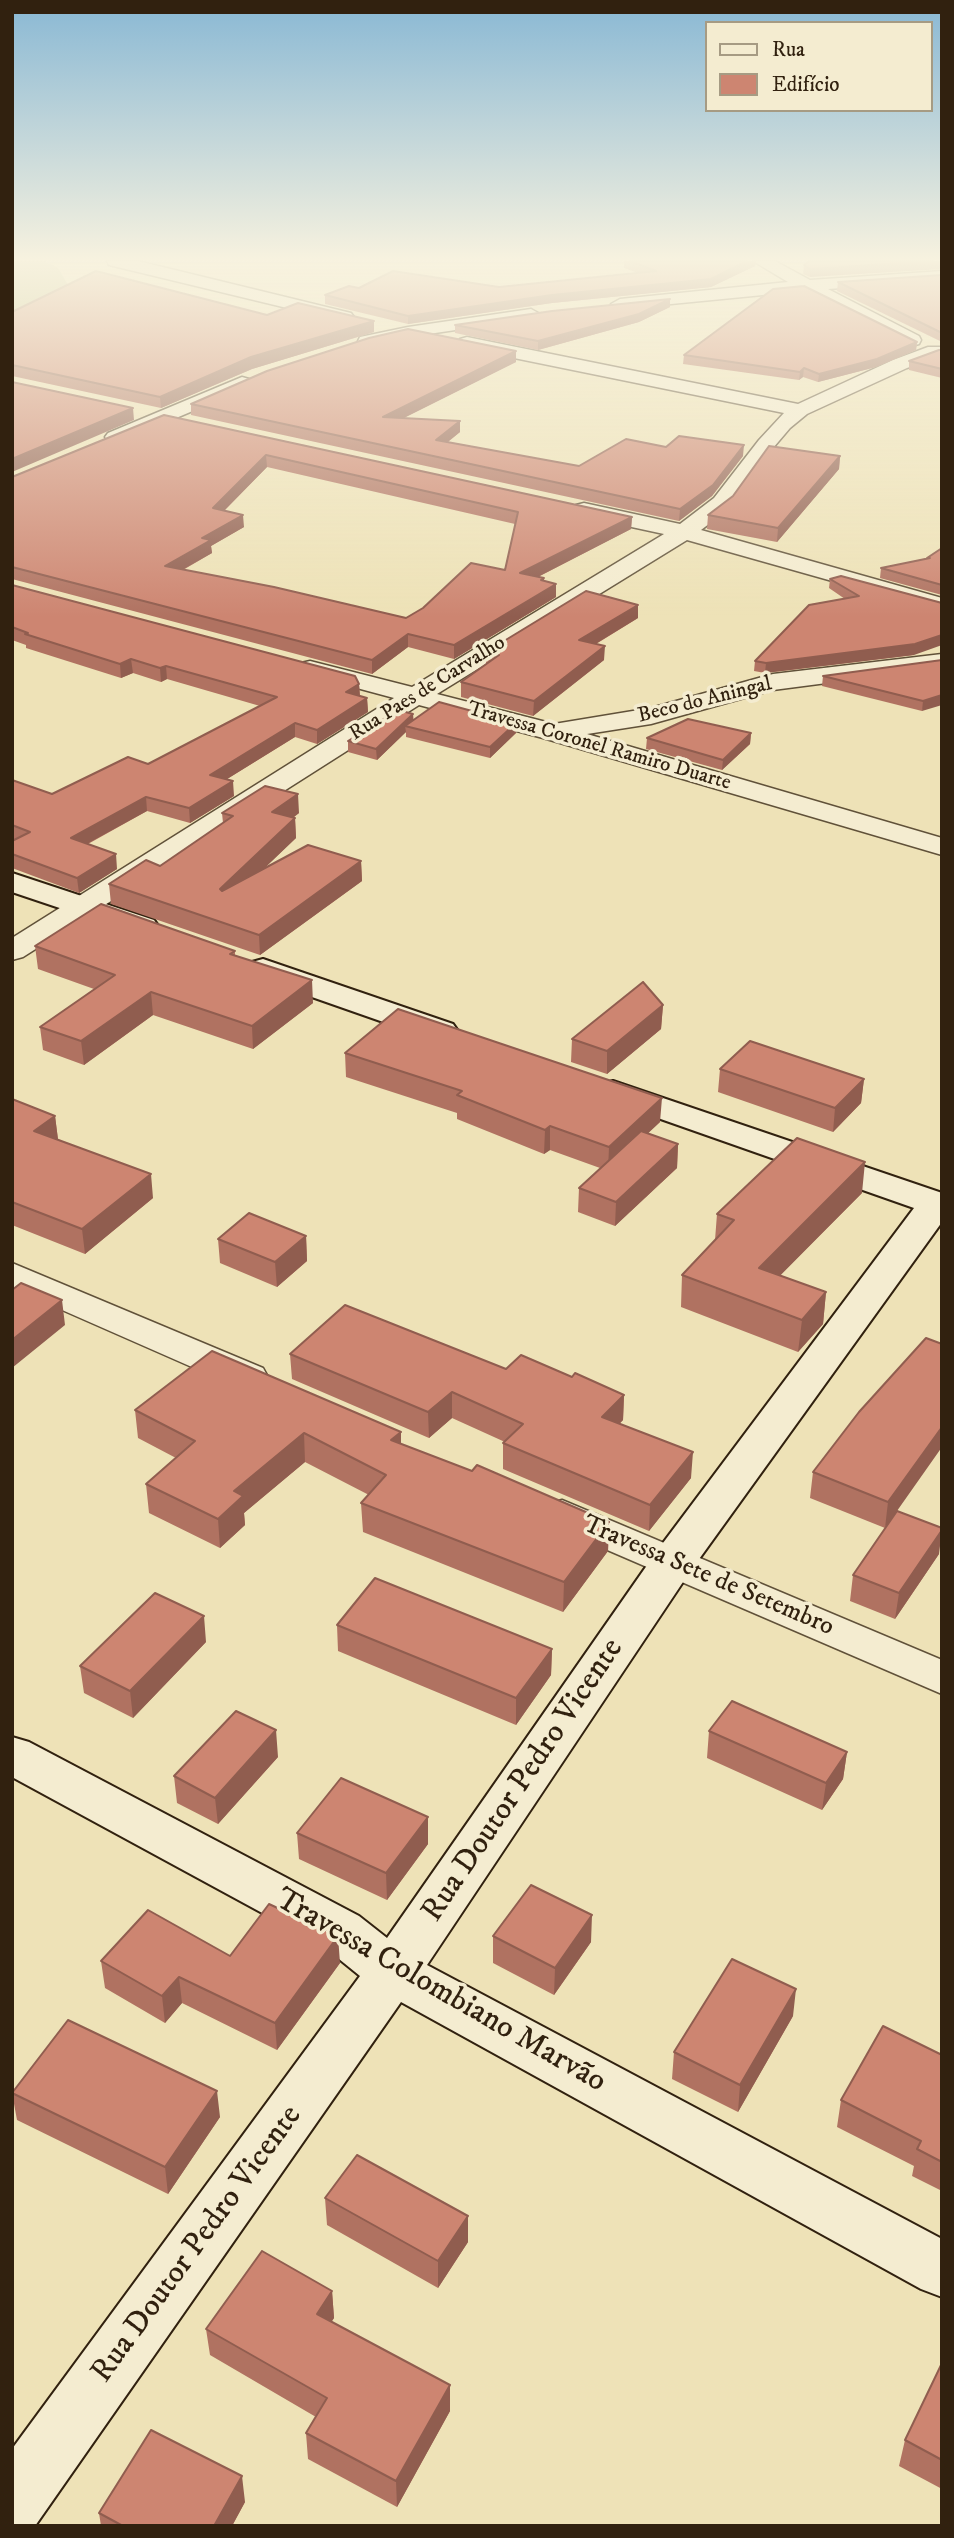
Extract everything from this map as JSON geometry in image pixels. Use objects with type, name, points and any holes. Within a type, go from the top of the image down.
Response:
[{"type":"street","points":[[98,445],[250,379]]},
{"type":"street","points":[[643,379],[800,411]]},
{"type":"street","name":"Rua Paes de Carvalho","points":[[12,951],[415,696],[684,532],[722,503],[783,424],[800,411],[867,379]]},
{"type":"street","points":[[132,411],[199,426]]},
{"type":"street","points":[[562,506],[684,532],[941,603]]},
{"type":"street","name":"Travessa Coronel Ramiro Duarte","points":[[281,660],[552,732],[942,847]]},
{"type":"street","name":"Beco do Aningal","points":[[552,732],[651,716],[773,682],[942,662]]},
{"type":"street","points":[[12,882],[173,938]]},
{"type":"street","points":[[239,961],[476,1043]]},
{"type":"street","points":[[582,1080],[940,1202]]},
{"type":"street","name":"Rua Doutor Pedro Vicente","points":[[12,2503],[393,1972],[673,1562],[940,1202]]},
{"type":"street","points":[[12,1274],[279,1391]]},
{"type":"street","name":"Travessa Sete de Setembro","points":[[533,1501],[942,1678]]},
{"type":"street","name":"Travessa Colombiano Marvão","points":[[12,1755],[341,1931],[393,1972],[942,2270]]},
{"type":"building","points":[[79,379],[200,379],[160,397]]},
{"type":"building","points":[[248,379],[459,379],[383,417],[460,421],[436,440],[579,466],[626,439],[666,447],[679,436],[744,445],[713,485],[680,509],[191,404]]},
{"type":"building","points":[[12,382],[133,408],[12,459]]},
{"type":"building","points":[[164,415],[632,517],[520,573],[544,578],[541,580],[556,584],[454,645],[408,634],[372,660],[12,567],[12,477]],"holes":[[[266,455],[518,512],[505,570],[471,563],[423,608],[406,618],[274,587],[165,566],[211,540],[202,538],[243,515],[213,508]]]},
{"type":"building","points":[[769,446],[840,456],[778,528],[708,515],[733,496]]},
{"type":"building","points":[[942,548],[942,585],[881,568],[930,558],[927,558]]},
{"type":"building","points":[[841,576],[942,603],[942,635],[915,644],[766,663],[755,661],[809,605],[859,596],[830,579]]},
{"type":"building","points":[[12,585],[355,676],[359,684],[346,692],[367,698],[317,730],[295,723],[210,775],[233,781],[189,808],[146,797],[71,838],[116,854],[77,878],[12,854],[12,841],[30,832],[12,825],[12,780],[52,794],[128,757],[148,764],[277,697],[166,666],[160,668],[131,659],[120,664],[25,634],[28,633],[12,627]]},
{"type":"building","points":[[586,591],[638,605],[579,640],[605,646],[534,701],[461,682],[499,655],[486,652]]},
{"type":"building","points":[[942,660],[942,695],[923,701],[823,676]]},
{"type":"building","points":[[439,702],[516,723],[490,747],[405,726]]},
{"type":"building","points":[[398,710],[413,714],[376,749],[348,741]]},
{"type":"building","points":[[688,719],[751,733],[723,760],[647,738]]},
{"type":"building","points":[[265,786],[298,794],[272,812],[295,818],[220,889],[222,891],[308,845],[361,861],[259,935],[109,884],[146,860],[160,866],[233,816],[222,813]]},
{"type":"building","points":[[101,904],[235,951],[230,954],[312,980],[252,1026],[151,992],[81,1041],[40,1027],[115,975],[35,946]]},
{"type":"building","points":[[643,982],[663,1005],[607,1051],[572,1039]]},
{"type":"building","points":[[398,1009],[662,1098],[609,1147],[550,1126],[545,1130],[457,1095],[462,1091],[345,1053]]},
{"type":"building","points":[[750,1041],[864,1079],[835,1108],[720,1069]]},
{"type":"building","points":[[12,1099],[55,1116],[34,1131],[151,1174],[82,1229],[12,1202]]},
{"type":"building","points":[[641,1131],[678,1144],[616,1202],[579,1188]]},
{"type":"building","points":[[797,1138],[865,1162],[759,1268],[826,1292],[802,1320],[682,1275],[734,1220],[717,1214]]},
{"type":"building","points":[[249,1213],[306,1236],[275,1262],[218,1239]]},
{"type":"building","points":[[21,1283],[62,1300],[12,1340],[12,1290]]},
{"type":"building","points":[[345,1305],[506,1369],[521,1355],[572,1377],[575,1373],[624,1395],[602,1417],[693,1452],[650,1505],[503,1443],[523,1424],[452,1392],[428,1412],[290,1354]]},
{"type":"building","points":[[926,1338],[942,1344],[942,1427],[888,1502],[813,1472],[859,1412]]},
{"type":"building","points":[[212,1351],[401,1432],[391,1440],[472,1471],[477,1465],[609,1522],[564,1582],[361,1503],[386,1475],[304,1433],[234,1491],[243,1496],[218,1519],[146,1484],[195,1441],[135,1410]]},
{"type":"building","points":[[897,1511],[942,1528],[899,1593],[853,1575]]},
{"type":"building","points":[[375,1578],[552,1649],[516,1698],[337,1625]]},
{"type":"building","points":[[155,1593],[204,1616],[130,1691],[80,1666]]},
{"type":"building","points":[[732,1701],[847,1752],[826,1783],[709,1731]]},
{"type":"building","points":[[236,1711],[276,1730],[215,1798],[174,1776]]},
{"type":"building","points":[[341,1778],[428,1817],[386,1873],[297,1833]]},
{"type":"building","points":[[531,1885],[592,1915],[555,1968],[493,1936]]},
{"type":"building","points":[[269,1904],[338,1936],[275,2023],[179,1977],[162,1996],[101,1961],[148,1910],[230,1956]]},
{"type":"building","points":[[732,1959],[796,1989],[740,2085],[674,2052]]},
{"type":"building","points":[[68,2020],[217,2091],[165,2167],[12,2093]]},
{"type":"building","points":[[883,2026],[942,2055],[942,2162],[917,2149],[921,2141],[841,2100]]},
{"type":"building","points":[[357,2155],[468,2216],[438,2261],[325,2198]]},
{"type":"building","points":[[262,2251],[332,2291],[317,2314],[450,2385],[396,2481],[306,2433],[327,2398],[206,2329]]},
{"type":"building","points":[[942,2363],[942,2460],[905,2440]]},
{"type":"building","points":[[151,2430],[242,2476],[214,2526],[123,2526],[99,2513]]}]
